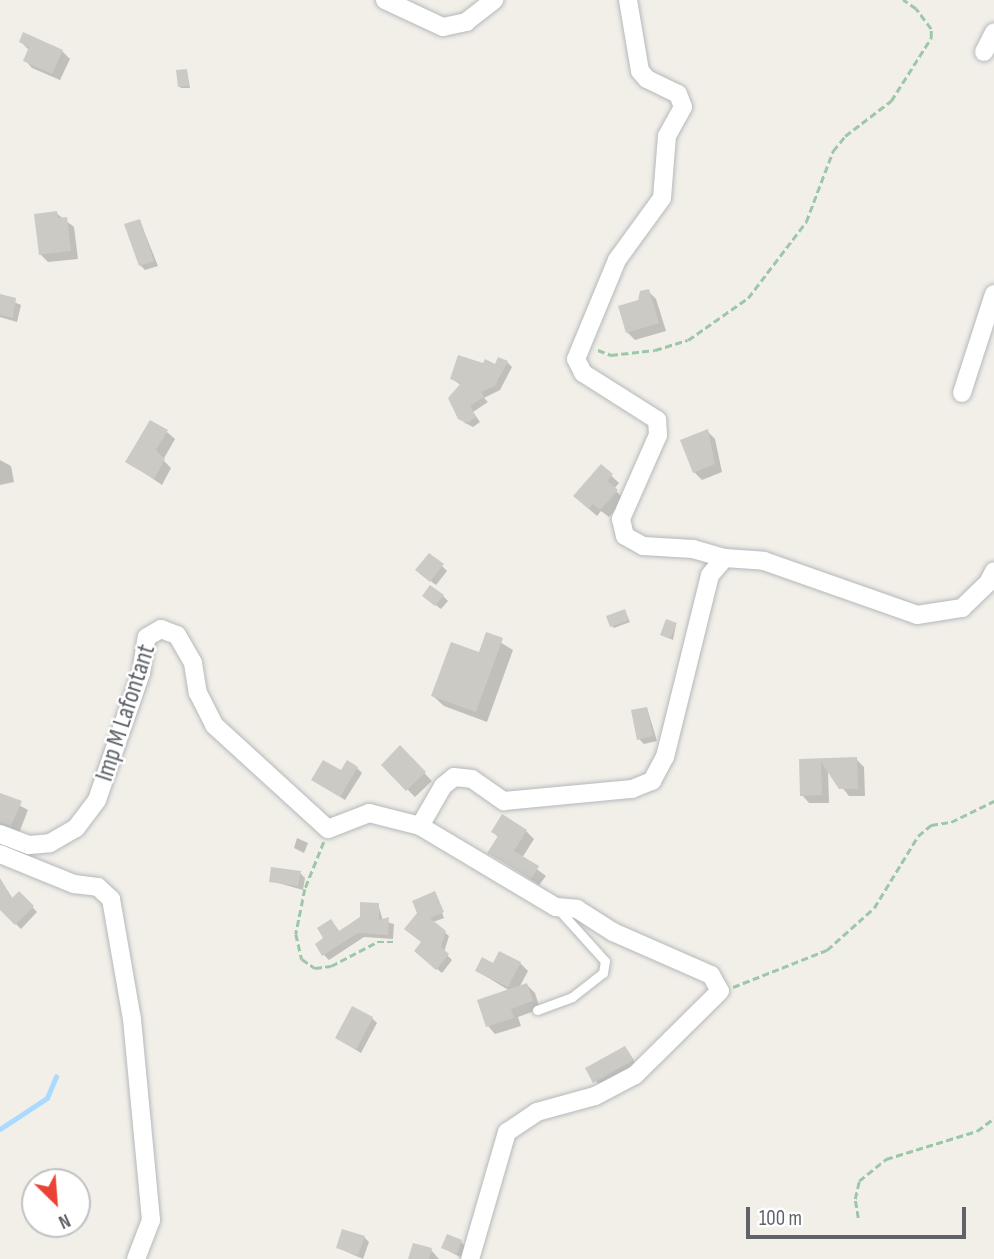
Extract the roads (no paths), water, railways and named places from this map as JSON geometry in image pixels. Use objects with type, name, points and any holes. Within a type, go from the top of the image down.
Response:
[{"type":"street","points":[[385,0],[443,27],[466,22],[494,0]]},
{"type":"street","points":[[628,0],[640,71],[647,79],[678,94],[683,107],[667,135],[662,198],[617,260],[580,343],[576,359],[583,373],[657,420],[658,435],[621,519],[625,537],[643,546],[693,549],[725,558],[764,561],[916,615],[962,608],[994,571]]},
{"type":"street","points":[[984,52],[994,32]]},
{"type":"street","points":[[962,393],[994,294]]},
{"type":"street","points":[[470,1259],[496,1156],[507,1132],[537,1112],[595,1096],[635,1075],[679,1027],[720,991],[711,975],[686,961],[613,932],[577,909],[556,907],[420,826],[443,786],[454,777],[472,779],[504,801],[632,789],[652,782],[665,757],[710,575],[725,558]]},
{"type":"street","name":"Imp M Lafontant","points":[[0,834],[29,845],[51,843],[76,828],[97,800],[141,673],[147,637],[161,629],[177,635],[193,663],[198,693],[214,725],[328,829],[369,813],[420,826]]},
{"type":"street","points":[[0,854],[74,884],[98,887],[111,899],[132,1019],[150,1220],[136,1259]]},
{"type":"lane","points":[[537,1010],[572,998],[603,973],[605,961],[556,907]]},
{"type":"waterway","points":[[0,1129],[47,1098],[56,1077]]}]
